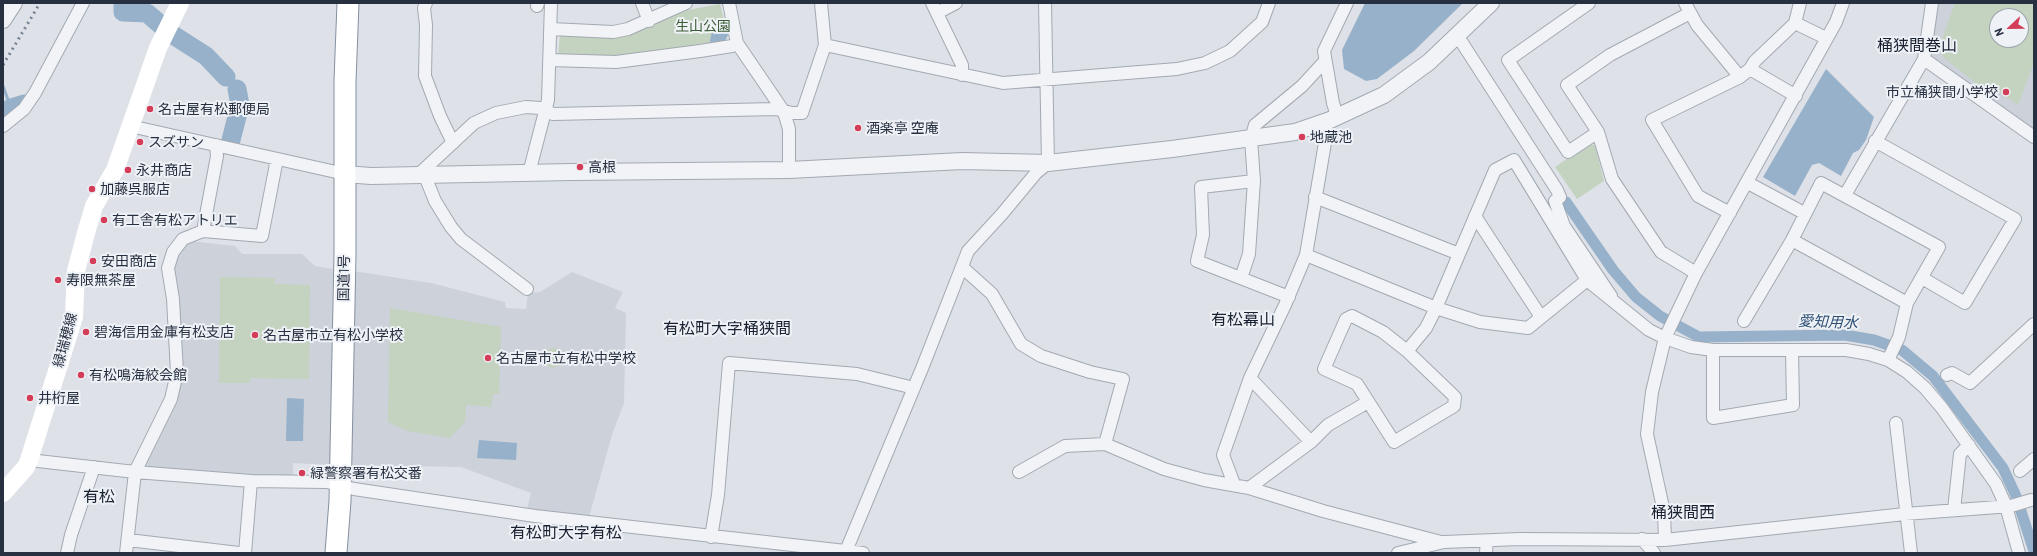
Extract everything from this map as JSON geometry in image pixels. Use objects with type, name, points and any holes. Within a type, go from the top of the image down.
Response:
[{"type":"highway","name":"国道1号","points":[[336,553],[339,486],[345,174],[345,81],[348,3]]},
{"type":"main road","name":"緑瑞穂線","points":[[3,493],[26,467],[29,460],[74,317],[76,271],[94,206],[115,170],[158,48],[180,3]]},
{"type":"street","points":[[3,20],[14,3]]},
{"type":"street","points":[[3,126],[24,109],[35,93],[61,41],[83,3]]},
{"type":"street","points":[[529,174],[546,110],[550,60],[551,3]]},
{"type":"street","points":[[642,3],[649,21]]},
{"type":"street","points":[[551,29],[613,32],[628,29],[649,21],[683,3]]},
{"type":"street","points":[[729,3],[737,43],[784,112],[789,129],[789,170]]},
{"type":"street","points":[[421,175],[474,123],[496,113],[526,107],[546,110],[553,114],[776,109],[784,112],[802,113],[825,45],[821,3]]},
{"type":"street","points":[[956,3],[935,8],[962,65],[962,75]]},
{"type":"street","points":[[846,551],[914,388],[968,251],[1036,174],[1048,163],[1045,3]]},
{"type":"street","points":[[825,45],[1003,83],[1177,69],[1205,63],[1230,51],[1262,22],[1269,3]]},
{"type":"street","points":[[1234,484],[1223,455],[1250,378],[1306,255],[1333,102],[1324,51],[1347,3]]},
{"type":"street","points":[[130,126],[345,174],[363,176],[789,170],[962,161],[1048,163],[1295,132],[1331,119],[1384,94],[1430,62],[1456,35],[1491,3]]},
{"type":"street","points":[[1589,3],[1508,60],[1568,152],[1598,132]]},
{"type":"street","points":[[1730,213],[1698,196],[1652,120],[1740,77],[1750,69],[1755,61],[1795,23],[1800,3]]},
{"type":"street","points":[[1665,540],[1664,512],[1647,434],[1652,392],[1667,336],[1696,273],[1796,96],[1836,22],[1843,3]]},
{"type":"street","points":[[1845,195],[1924,59],[1932,3]]},
{"type":"street","points":[[422,4],[426,25],[425,76],[440,116],[453,143]]},
{"type":"street","points":[[1696,273],[1661,252],[1612,179],[1598,132],[1568,85],[1610,55],[1687,8],[1697,25],[1740,77]]},
{"type":"street","points":[[1795,23],[1826,38]]},
{"type":"street","points":[[1456,35],[1557,190],[1560,197],[1555,201],[1564,226],[1606,286],[1614,302]]},
{"type":"street","points":[[550,60],[616,62],[732,46],[737,43]]},
{"type":"street","points":[[1924,59],[2034,137]]},
{"type":"street","points":[[1242,278],[1249,254],[1254,181],[1251,138],[1255,125],[1302,86],[1325,61]]},
{"type":"street","points":[[1750,69],[1796,96]]},
{"type":"street","points":[[1875,142],[2015,218],[1965,303],[1922,278]]},
{"type":"street","points":[[203,231],[217,156],[216,145]]},
{"type":"street","points":[[126,553],[135,472],[171,399],[177,373],[173,299],[168,268],[173,252],[183,239],[203,231],[262,236],[277,159]]},
{"type":"street","points":[[1407,351],[1426,328],[1436,308],[1495,170],[1514,160],[1587,280],[1649,330],[1691,347],[1713,350],[1846,350],[1869,354],[1888,360],[1925,388],[1969,445],[2009,506],[2019,553]]},
{"type":"street","points":[[421,175],[435,201],[461,239],[527,289]]},
{"type":"street","points":[[1254,181],[1201,187],[1203,235],[1197,261],[1288,297]]},
{"type":"street","points":[[1748,183],[1804,213]]},
{"type":"street","points":[[1744,321],[1792,240],[1804,213],[1821,183],[1939,247],[1907,303],[1899,337],[1888,360]]},
{"type":"street","points":[[1316,197],[1459,254]]},
{"type":"street","points":[[1475,216],[1541,317]]},
{"type":"street","points":[[1792,240],[1907,303]]},
{"type":"street","points":[[1306,255],[1436,308],[1480,322],[1528,328],[1587,280]]},
{"type":"street","points":[[962,267],[992,294],[1021,344],[1041,356],[1090,372],[1123,379],[1105,444]]},
{"type":"street","points":[[1352,316],[1383,332],[1407,351],[1454,397],[1454,406],[1394,442],[1368,402],[1357,384],[1324,369],[1346,319],[1352,316]]},
{"type":"street","points":[[1947,375],[1952,373],[1970,383],[2034,324]]},
{"type":"street","points":[[1713,350],[1712,418],[1793,405],[1792,350]]},
{"type":"street","points":[[711,537],[718,495],[729,363],[857,374],[914,388]]},
{"type":"street","points":[[1250,378],[1311,442]]},
{"type":"street","points":[[1249,488],[1311,442],[1328,425],[1368,402]]},
{"type":"street","points":[[1896,423],[1905,514],[1911,553]]},
{"type":"street","points":[[1019,472],[1065,446],[1105,444],[1164,469],[1204,480],[1234,484],[1323,512],[1444,542]]},
{"type":"street","points":[[1954,510],[1960,454],[1969,445]]},
{"type":"street","points":[[2020,471],[2034,459]]},
{"type":"street","points":[[29,460],[135,472],[250,481],[327,482],[339,486],[470,507],[711,537],[863,553]]},
{"type":"street","points":[[67,553],[71,535],[94,467]]},
{"type":"street","points":[[245,553],[250,481]]},
{"type":"street","points":[[1398,553],[1444,542],[1486,540],[1665,540],[1905,514],[2033,504]]},
{"type":"street","points":[[1642,539],[1654,553]]},
{"type":"street","points":[[128,540],[239,553]]},
{"type":"street","points":[[1486,540],[1486,553]]},
{"type":"shaded area","name":"市立桶狭間小学校","points":[[1936,3],[2034,3],[2034,131],[1931,60],[1930,53]]},
{"type":"shaded area","name":"名古屋市立有松小学校","points":[[190,241],[235,246],[242,254],[302,254],[315,266],[333,269],[330,465],[293,463],[293,480],[148,469],[145,465],[175,399],[172,268],[177,253]]},
{"type":"shaded area","name":"名古屋市立有松中学校","points":[[353,271],[431,283],[505,302],[506,308],[526,309],[528,293],[540,292],[572,272],[623,292],[615,308],[626,313],[624,403],[612,435],[589,517],[527,509],[531,493],[461,467],[351,465]]},
{"type":"green space","name":"市立桶狭間小学校","points":[[1955,3],[2034,3],[2034,63],[2018,105],[1990,86],[1986,91],[1944,58],[1939,48]]},
{"type":"green space","name":"生山公園","points":[[720,4],[728,35],[725,41],[713,45],[615,59],[558,56],[560,35],[643,28],[688,10]]},
{"type":"green space","points":[[1588,144],[1595,145],[1604,181],[1577,199],[1555,167]]},
{"type":"green space","points":[[220,277],[275,278],[275,284],[310,285],[309,379],[250,378],[250,383],[219,383]]},
{"type":"green space","points":[[390,308],[501,327],[499,394],[493,394],[491,407],[466,405],[465,422],[450,438],[408,431],[388,422]]},
{"type":"green space","points":[[555,348],[565,352],[568,359],[562,365],[552,368],[545,364],[543,352],[548,349]]},
{"type":"water","points":[[1365,3],[1463,3],[1414,51],[1377,79],[1366,81],[1344,69],[1342,50]]},
{"type":"water","points":[[727,27],[728,35],[725,41],[713,45],[710,41],[712,31]]},
{"type":"water","points":[[1826,69],[1874,117],[1866,140],[1859,150],[1853,153],[1841,176],[1819,163],[1812,165],[1795,196],[1763,177]]},
{"type":"water","points":[[287,398],[304,399],[303,441],[286,441]]},
{"type":"water","points":[[479,440],[517,443],[516,460],[477,458]]},
{"type":"waterway","points":[[123,3],[123,12],[147,13],[162,26]]},
{"type":"waterway","points":[[170,33],[206,56],[226,77]]},
{"type":"waterway","points":[[3,86],[11,108]]},
{"type":"waterway","points":[[231,140],[240,105],[237,89]]},
{"type":"waterway","points":[[3,117],[11,108],[24,104]]},
{"type":"waterway","name":"愛知用水","points":[[1566,202],[1613,270],[1636,297],[1660,316],[1699,337],[1845,335],[1874,340],[1902,350],[1933,376],[2003,468],[2016,496],[2034,551]]},
{"type":"railway","points":[[3,65],[40,3]]},
{"type":"place","name":"市立桶狭間小学校","points":[[2006,92]]},
{"type":"place","name":"名古屋有松郵便局","points":[[150,109]]},
{"type":"place","name":"酒楽亭 空庵","points":[[858,128]]},
{"type":"place","name":"地蔵池","points":[[1302,137]]},
{"type":"place","name":"スズサン","points":[[140,142]]},
{"type":"place","name":"高根","points":[[580,167]]},
{"type":"place","name":"永井商店","points":[[128,170]]},
{"type":"place","name":"加藤呉服店","points":[[92,189]]},
{"type":"place","name":"有工舎有松アトリエ","points":[[104,220]]},
{"type":"place","name":"安田商店","points":[[93,261]]},
{"type":"place","name":"寿限無茶屋","points":[[58,280]]},
{"type":"place","name":"碧海信用金庫有松支店","points":[[86,332]]},
{"type":"place","name":"名古屋市立有松小学校","points":[[255,335]]},
{"type":"place","name":"名古屋市立有松中学校","points":[[488,358]]},
{"type":"place","name":"有松鳴海絞会館","points":[[81,375]]},
{"type":"place","name":"井桁屋","points":[[30,398]]},
{"type":"place","name":"緑警察署有松交番","points":[[302,473]]},
{"type":"district","name":"桶狭間巻山","points":[[1917,46]]},
{"type":"district","name":"有松幕山","points":[[1243,320]]},
{"type":"district","name":"有松町大字桶狭間","points":[[727,329]]},
{"type":"district","name":"有松","points":[[99,497]]},
{"type":"district","name":"桶狭間西","points":[[1683,513]]},
{"type":"district","name":"有松町大字有松","points":[[566,533]]}]
